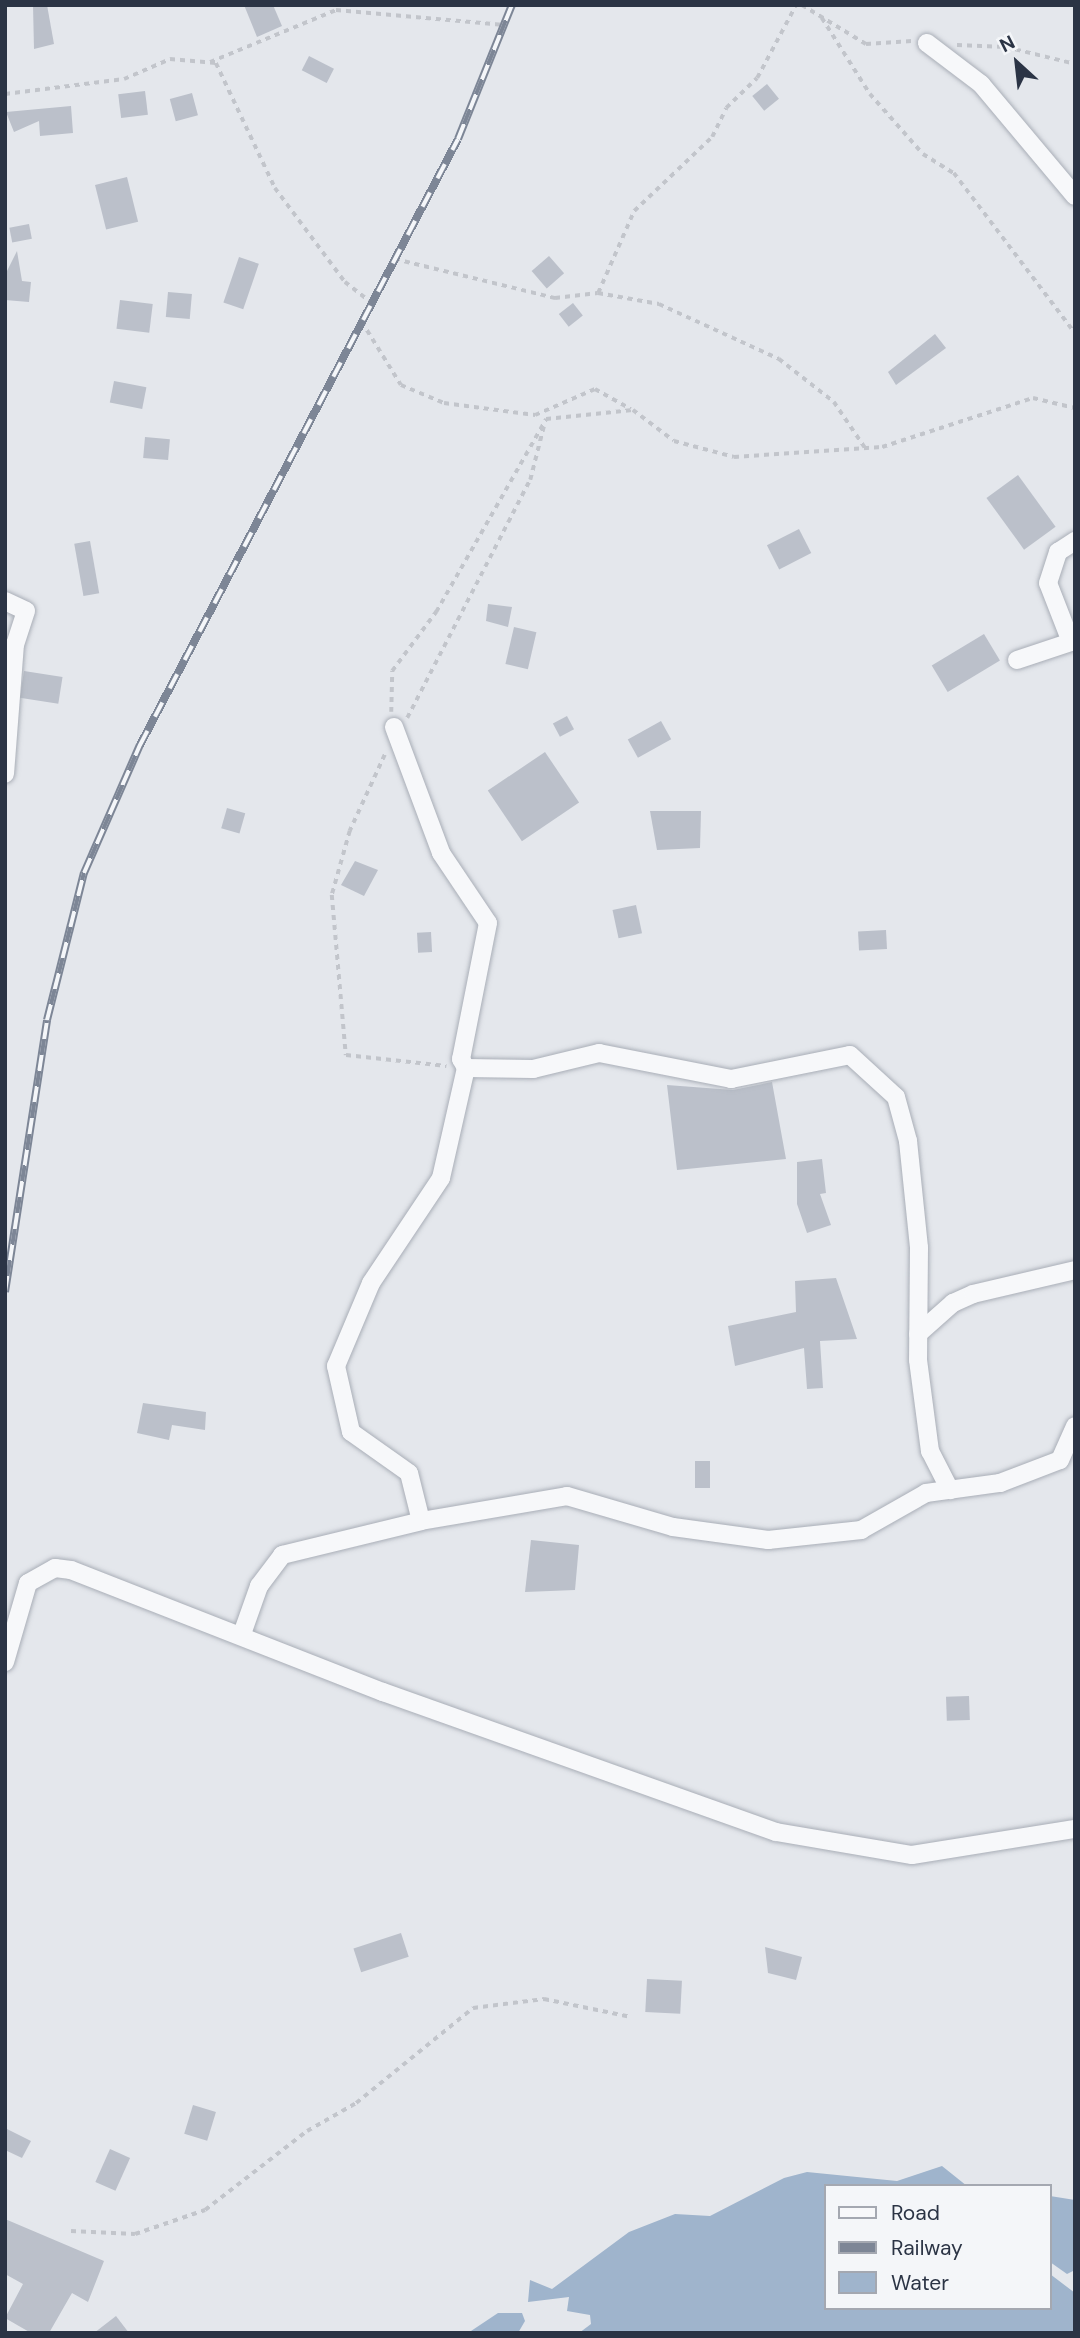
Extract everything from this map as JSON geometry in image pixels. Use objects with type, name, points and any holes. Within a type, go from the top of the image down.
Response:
[{"type":"street","points":[[927,43],[981,84],[1075,196]]},
{"type":"street","points":[[1017,660],[1071,642],[1048,583],[1058,552],[1075,541]]},
{"type":"street","points":[[5,601],[26,611],[15,644],[5,774]]},
{"type":"street","points":[[394,727],[441,853],[488,923],[460,1059],[466,1068],[441,1178],[371,1283],[336,1366],[351,1432],[409,1473],[421,1521]]},
{"type":"street","points":[[466,1068],[533,1069],[599,1053],[730,1079],[850,1055],[896,1097],[908,1141],[918,1334],[930,1451],[950,1490]]},
{"type":"street","points":[[918,1334],[953,1303],[973,1294],[1075,1270]]},
{"type":"street","points":[[242,1634],[259,1586],[282,1555],[421,1521],[567,1496],[673,1527],[768,1541],[861,1530],[926,1493],[1000,1483],[1060,1460],[1075,1426]]},
{"type":"street","points":[[5,1662],[20,1597],[28,1583],[55,1568],[242,1634],[776,1832],[912,1855],[1075,1829]]},
{"type":"path","points":[[598,293],[634,211],[712,137],[726,108],[757,78],[796,5]]},
{"type":"path","points":[[209,62],[336,10],[504,25]]},
{"type":"path","points":[[822,18],[870,94],[923,154],[954,173],[1075,333]]},
{"type":"path","points":[[5,94],[124,79],[170,59],[216,63],[232,94],[243,131],[261,152],[275,188],[345,282],[372,303]]},
{"type":"path","points":[[395,259],[555,298],[598,293],[659,304],[779,359],[834,402],[866,449]]},
{"type":"path","points":[[362,322],[401,385],[444,402],[535,415],[595,389],[633,410],[674,442],[734,457],[866,449],[1033,398],[1075,408]]},
{"type":"path","points":[[394,727],[392,671],[436,612],[546,419],[633,410]]},
{"type":"path","points":[[71,2231],[135,2234],[205,2210],[307,2131],[356,2103],[473,2008],[544,1999],[631,2017]]},
{"type":"water","points":[[942,2166],[964,2184],[824,2184],[824,2310],[1052,2310],[1052,2276],[1075,2293],[1075,2333],[579,2333],[591,2324],[590,2315],[567,2311],[569,2297],[528,2302],[530,2280],[552,2289],[629,2232],[675,2214],[710,2216],[784,2178],[807,2172],[897,2181]]},
{"type":"water","points":[[1052,2196],[1075,2200],[1075,2270],[1067,2274],[1052,2263]]},
{"type":"water","points":[[498,2313],[522,2313],[525,2321],[518,2333],[468,2333]]},
{"type":"building","points":[[33,5],[47,5],[54,44],[34,49]]},
{"type":"building","points":[[244,5],[273,5],[282,26],[257,37]]},
{"type":"building","points":[[309,56],[334,69],[327,83],[302,70]]},
{"type":"building","points":[[767,84],[779,99],[764,111],[752,96]]},
{"type":"building","points":[[145,91],[148,115],[121,118],[118,94]]},
{"type":"building","points":[[192,93],[198,115],[176,121],[170,99]]},
{"type":"building","points":[[71,106],[73,133],[40,136],[39,121],[14,132],[6,112]]},
{"type":"building","points":[[127,177],[138,222],[106,230],[95,185]]},
{"type":"building","points":[[29,224],[32,239],[12,243],[9,228]]},
{"type":"building","points":[[17,251],[22,281],[31,282],[29,302],[5,300],[5,275]]},
{"type":"building","points":[[549,256],[564,273],[547,288],[532,271]]},
{"type":"building","points":[[239,257],[259,264],[243,309],[223,302]]},
{"type":"building","points":[[168,292],[192,294],[190,319],[166,317]]},
{"type":"building","points":[[120,300],[153,304],[149,333],[116,329]]},
{"type":"building","points":[[573,303],[583,316],[569,327],[559,314]]},
{"type":"building","points":[[935,334],[946,348],[896,385],[888,372]]},
{"type":"building","points":[[114,381],[146,387],[142,409],[110,403]]},
{"type":"building","points":[[145,437],[170,439],[168,460],[143,458]]},
{"type":"building","points":[[1018,475],[1056,527],[1024,550],[986,498]]},
{"type":"building","points":[[799,529],[811,553],[779,569],[767,545]]},
{"type":"building","points":[[90,541],[99,593],[83,596],[74,544]]},
{"type":"building","points":[[488,604],[512,607],[508,627],[486,621]]},
{"type":"building","points":[[514,627],[536,632],[528,669],[505,664]]},
{"type":"building","points":[[984,634],[1000,661],[948,692],[932,665]]},
{"type":"building","points":[[24,671],[63,677],[58,704],[20,698]]},
{"type":"building","points":[[567,716],[574,729],[560,737],[553,724]]},
{"type":"building","points":[[661,721],[671,739],[638,758],[628,739]]},
{"type":"building","points":[[545,752],[579,803],[522,841],[488,791]]},
{"type":"building","points":[[227,808],[245,813],[239,833],[221,828]]},
{"type":"building","points":[[650,811],[701,811],[700,848],[657,850]]},
{"type":"building","points":[[355,861],[378,870],[364,896],[341,885]]},
{"type":"building","points":[[636,905],[642,933],[619,938],[613,910]]},
{"type":"building","points":[[886,930],[887,949],[859,950],[858,931]]},
{"type":"building","points":[[431,932],[432,952],[418,953],[417,933]]},
{"type":"building","points":[[772,1082],[786,1159],[677,1170],[667,1085],[733,1090]]},
{"type":"building","points":[[822,1159],[826,1193],[820,1194],[831,1225],[807,1233],[797,1204],[797,1162]]},
{"type":"building","points":[[836,1278],[857,1339],[820,1341],[823,1388],[807,1389],[804,1348],[735,1366],[728,1326],[796,1312],[795,1281]]},
{"type":"building","points":[[143,1403],[206,1412],[205,1430],[172,1425],[169,1440],[137,1433]]},
{"type":"building","points":[[695,1461],[710,1461],[710,1488],[695,1488]]},
{"type":"building","points":[[531,1540],[579,1545],[575,1590],[525,1592]]},
{"type":"building","points":[[969,1696],[970,1720],[947,1721],[946,1697]]},
{"type":"building","points":[[401,1933],[409,1957],[361,1972],[353,1948]]},
{"type":"building","points":[[765,1947],[802,1957],[796,1980],[768,1973]]},
{"type":"building","points":[[647,1979],[682,1981],[680,2014],[645,2012]]},
{"type":"building","points":[[193,2105],[216,2112],[207,2141],[184,2134]]},
{"type":"building","points":[[5,2128],[31,2141],[22,2158],[5,2150]]},
{"type":"building","points":[[110,2149],[130,2158],[115,2191],[95,2182]]},
{"type":"building","points":[[5,2219],[104,2261],[88,2302],[72,2293],[49,2333],[31,2333],[5,2318],[23,2284],[5,2274]]},
{"type":"building","points":[[116,2316],[129,2333],[94,2333]]},
{"type":"railway","points":[[5,1292],[47,1020],[84,873],[140,745],[458,139],[512,5]]}]
